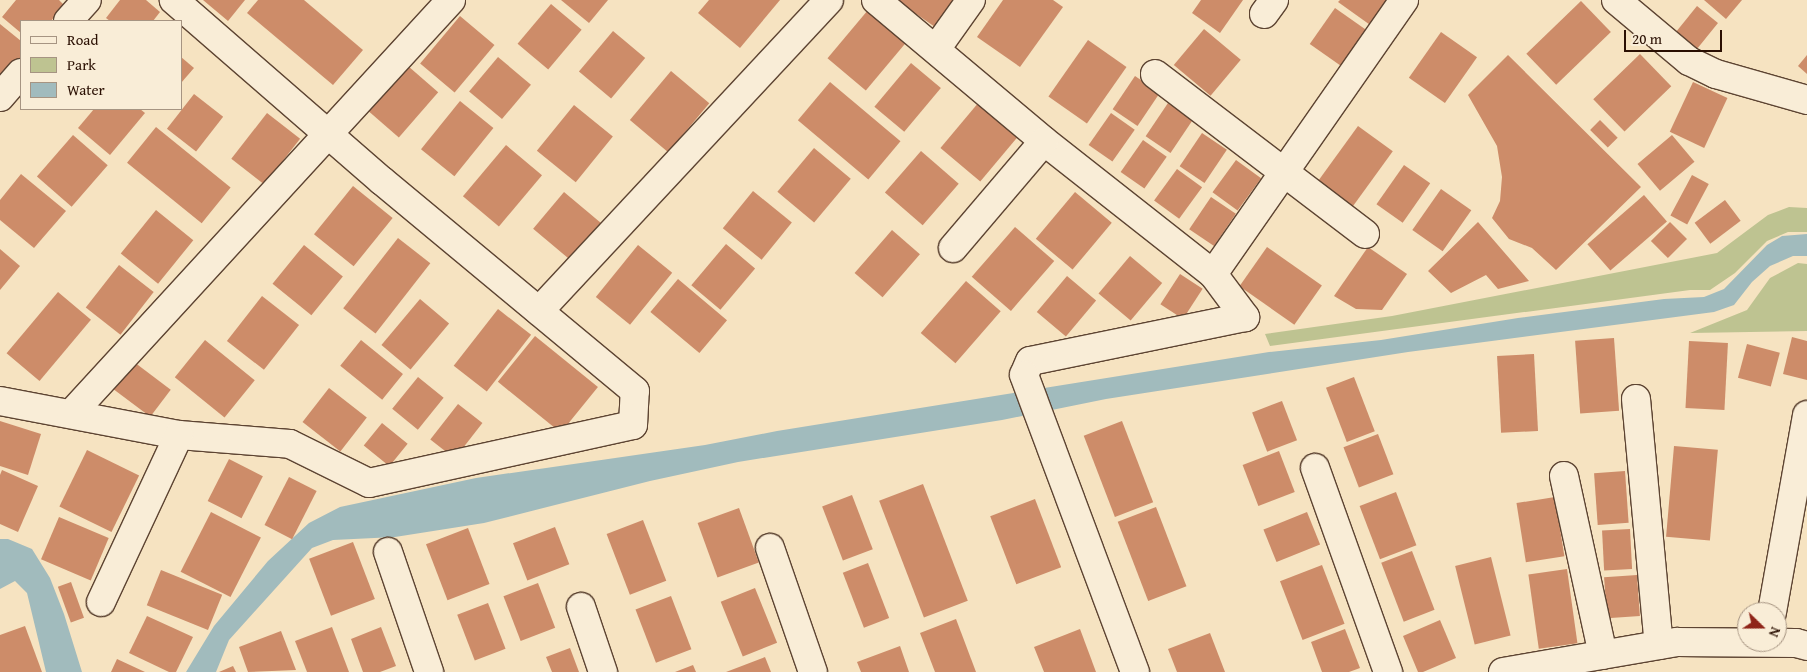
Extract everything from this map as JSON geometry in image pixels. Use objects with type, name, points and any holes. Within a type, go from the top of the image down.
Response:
[{"type":"street","points":[[69,20],[88,0]]},
{"type":"street","points":[[0,401],[179,434],[290,444],[369,483],[633,425],[636,391],[327,133],[174,0]]},
{"type":"street","points":[[71,414],[451,0]]},
{"type":"street","points":[[539,311],[829,0]]},
{"type":"street","points":[[876,0],[1044,141],[1213,274],[1244,317],[1030,360],[1024,375],[1135,672]]},
{"type":"street","points":[[936,50],[971,0]]},
{"type":"street","points":[[1213,274],[1404,0]]},
{"type":"street","points":[[1616,0],[1689,61],[1716,74],[1807,100]]},
{"type":"street","points":[[0,97],[20,74]]},
{"type":"street","points":[[1156,74],[1365,234]]},
{"type":"street","points":[[953,248],[1044,141]]},
{"type":"street","points":[[1636,399],[1659,646]]},
{"type":"street","points":[[1774,602],[1807,415]]},
{"type":"street","points":[[101,602],[179,434]]},
{"type":"street","points":[[1315,468],[1388,672]]},
{"type":"street","points":[[1564,476],[1603,655]]},
{"type":"street","points":[[770,548],[813,672]]},
{"type":"street","points":[[388,552],[429,672]]},
{"type":"street","points":[[581,607],[603,672]]},
{"type":"street","points":[[1503,672],[1677,642],[1737,640]]},
{"type":"street","points":[[1787,641],[1807,646]]},
{"type":"green space","points":[[1789,207],[1807,208],[1807,232],[1788,232],[1767,241],[1735,273],[1710,290],[1690,290],[1270,346],[1265,334],[1392,316],[1717,253],[1768,215]]},
{"type":"green space","points":[[1798,263],[1807,264],[1807,331],[1690,333],[1747,310],[1770,278]]},
{"type":"water","points":[[1807,234],[1807,256],[1793,256],[1770,266],[1752,282],[1734,305],[1714,312],[1408,352],[1106,399],[1002,420],[738,462],[650,481],[484,523],[395,537],[333,540],[312,548],[229,640],[216,672],[186,672],[214,626],[268,561],[309,523],[340,507],[476,478],[705,445],[777,431],[1269,352],[1381,340],[1518,318],[1664,299],[1704,297],[1724,289],[1767,245],[1782,236]]},
{"type":"water","points":[[0,539],[8,539],[32,549],[50,578],[64,614],[82,672],[46,672],[27,593],[15,581],[0,589]]},
{"type":"building","points":[[16,0],[59,0],[64,5],[52,20],[20,20],[20,32],[2,17]]},
{"type":"building","points":[[120,0],[146,0],[160,12],[154,20],[109,20],[106,18]]},
{"type":"building","points":[[203,0],[245,0],[228,21]]},
{"type":"building","points":[[258,0],[304,0],[363,50],[333,85],[247,13]]},
{"type":"building","points":[[561,0],[608,0],[589,23]]},
{"type":"building","points":[[709,0],[780,0],[740,48],[698,13]]},
{"type":"building","points":[[900,0],[954,0],[935,27],[899,2]]},
{"type":"building","points":[[1003,0],[1053,0],[1063,7],[1020,67],[977,37]]},
{"type":"building","points":[[1201,0],[1243,0],[1220,33],[1192,13]]},
{"type":"building","points":[[1340,0],[1391,0],[1373,27],[1338,2]]},
{"type":"building","points":[[1704,0],[1742,0],[1726,19]]},
{"type":"building","points":[[1581,1],[1611,32],[1556,85],[1526,54]]},
{"type":"building","points":[[551,4],[582,30],[548,70],[518,44]]},
{"type":"building","points":[[1697,6],[1718,23],[1695,51],[1674,34]]},
{"type":"building","points":[[1335,8],[1368,31],[1343,67],[1310,44]]},
{"type":"building","points":[[868,10],[906,42],[866,90],[828,58]]},
{"type":"building","points":[[460,16],[494,45],[455,92],[420,63]]},
{"type":"building","points":[[0,24],[20,40],[20,59],[0,83]]},
{"type":"building","points":[[1204,29],[1241,60],[1211,96],[1174,65]]},
{"type":"building","points":[[613,31],[645,58],[611,99],[579,72]]},
{"type":"building","points":[[1441,32],[1477,57],[1445,103],[1409,78]]},
{"type":"building","points":[[1088,40],[1127,67],[1087,123],[1048,97]]},
{"type":"building","points":[[1640,54],[1671,86],[1625,132],[1593,99]]},
{"type":"building","points":[[1508,55],[1641,187],[1556,270],[1532,248],[1509,239],[1492,218],[1500,201],[1502,177],[1497,146],[1468,95]]},
{"type":"building","points":[[1807,55],[1807,74],[1798,66]]},
{"type":"building","points":[[498,57],[531,85],[502,119],[469,91]]},
{"type":"building","points":[[182,58],[194,68],[182,82]]},
{"type":"building","points":[[911,63],[941,88],[904,132],[874,107]]},
{"type":"building","points":[[408,66],[438,92],[399,138],[369,111]]},
{"type":"building","points":[[671,71],[709,103],[668,152],[630,120]]},
{"type":"building","points":[[1135,76],[1160,93],[1138,126],[1113,109]]},
{"type":"building","points":[[830,82],[900,141],[868,179],[798,120]]},
{"type":"building","points":[[1693,82],[1727,98],[1704,148],[1670,132]]},
{"type":"building","points":[[194,94],[223,117],[196,151],[167,129]]},
{"type":"building","points":[[460,101],[493,128],[454,176],[421,149]]},
{"type":"building","points":[[979,102],[1019,135],[980,181],[940,148]]},
{"type":"building","points":[[1168,103],[1193,120],[1171,153],[1146,136]]},
{"type":"building","points":[[574,105],[613,136],[576,182],[537,151]]},
{"type":"building","points":[[93,110],[141,110],[145,113],[110,155],[78,128]]},
{"type":"building","points":[[267,113],[300,139],[264,185],[231,159]]},
{"type":"building","points":[[1111,113],[1135,130],[1112,162],[1089,145]]},
{"type":"building","points":[[1600,120],[1618,138],[1608,148],[1590,130]]},
{"type":"building","points":[[1358,126],[1393,151],[1352,208],[1317,183]]},
{"type":"building","points":[[156,127],[231,187],[202,223],[127,163]]},
{"type":"building","points":[[1202,133],[1227,150],[1205,183],[1180,166]]},
{"type":"building","points":[[73,135],[108,165],[72,207],[37,177]]},
{"type":"building","points":[[1672,135],[1694,162],[1660,191],[1638,164]]},
{"type":"building","points":[[1143,140],[1167,157],[1144,189],[1121,172]]},
{"type":"building","points":[[506,145],[542,175],[499,227],[463,196]]},
{"type":"building","points":[[814,148],[851,179],[814,223],[777,192]]},
{"type":"building","points":[[921,151],[959,184],[923,225],[885,193]]},
{"type":"building","points":[[1236,160],[1261,178],[1238,211],[1212,192]]},
{"type":"building","points":[[1404,165],[1430,183],[1403,223],[1376,204]]},
{"type":"building","points":[[1177,169],[1202,187],[1179,219],[1154,201]]},
{"type":"building","points":[[21,174],[66,211],[34,248],[0,220],[0,200]]},
{"type":"building","points":[[1692,175],[1709,184],[1687,225],[1670,216]]},
{"type":"building","points":[[353,186],[393,218],[354,266],[314,234]]},
{"type":"building","points":[[1441,189],[1471,210],[1443,251],[1412,230]]},
{"type":"building","points":[[753,191],[792,222],[762,260],[723,228]]},
{"type":"building","points":[[564,192],[603,225],[572,262],[533,229]]},
{"type":"building","points":[[1075,192],[1112,223],[1073,270],[1036,239]]},
{"type":"building","points":[[1644,195],[1667,221],[1610,271],[1587,244]]},
{"type":"building","points":[[1211,197],[1236,214],[1214,246],[1189,229]]},
{"type":"building","points":[[1725,200],[1741,221],[1710,244],[1695,223]]},
{"type":"building","points":[[156,210],[193,240],[158,284],[121,254]]},
{"type":"building","points":[[1478,222],[1529,281],[1498,289],[1486,275],[1451,293],[1428,271]]},
{"type":"building","points":[[1670,222],[1687,239],[1668,258],[1651,241]]},
{"type":"building","points":[[1015,227],[1054,261],[1011,311],[972,277]]},
{"type":"building","points":[[892,230],[920,254],[883,297],[855,273]]},
{"type":"building","points":[[398,238],[430,263],[376,333],[343,308]]},
{"type":"building","points":[[726,244],[755,268],[720,310],[691,285]]},
{"type":"building","points":[[304,245],[343,276],[311,315],[273,284]]},
{"type":"building","points":[[638,245],[672,273],[630,325],[596,297]]},
{"type":"building","points":[[1267,247],[1322,285],[1294,325],[1239,286]]},
{"type":"building","points":[[1368,247],[1407,274],[1382,310],[1356,309],[1334,296]]},
{"type":"building","points":[[0,249],[20,266],[0,290]]},
{"type":"building","points":[[1130,256],[1162,283],[1131,321],[1099,294]]},
{"type":"building","points":[[119,265],[154,292],[120,335],[86,308]]},
{"type":"building","points":[[1180,274],[1203,289],[1183,319],[1160,304]]},
{"type":"building","points":[[1067,276],[1096,300],[1066,336],[1037,312]]},
{"type":"building","points":[[678,279],[727,320],[699,353],[650,312]]},
{"type":"building","points":[[966,281],[1001,311],[955,363],[921,333]]},
{"type":"building","points":[[58,292],[91,320],[40,381],[7,353]]},
{"type":"building","points":[[262,296],[299,325],[264,370],[227,341]]},
{"type":"building","points":[[420,299],[449,323],[411,369],[381,345]]},
{"type":"building","points":[[498,309],[531,335],[487,392],[454,366]]},
{"type":"building","points":[[535,336],[598,387],[561,433],[498,382]]},
{"type":"building","points":[[1792,337],[1807,341],[1807,380],[1783,374]]},
{"type":"building","points":[[1614,338],[1619,411],[1580,414],[1575,341]]},
{"type":"building","points":[[205,340],[255,380],[225,418],[175,377]]},
{"type":"building","points":[[361,340],[403,374],[382,400],[340,366]]},
{"type":"building","points":[[1689,341],[1728,343],[1724,410],[1685,408]]},
{"type":"building","points":[[1747,344],[1780,353],[1771,387],[1738,378]]},
{"type":"building","points":[[1534,354],[1538,431],[1501,433],[1497,356]]},
{"type":"building","points":[[134,362],[171,390],[150,417],[114,389]]},
{"type":"building","points":[[418,377],[444,398],[418,430],[392,409]]},
{"type":"building","points":[[1354,377],[1375,431],[1347,442],[1326,388]]},
{"type":"building","points":[[329,388],[367,418],[340,451],[303,422]]},
{"type":"building","points":[[1282,401],[1297,440],[1267,452],[1252,412]]},
{"type":"building","points":[[458,404],[482,423],[455,459],[430,439]]},
{"type":"building","points":[[0,421],[41,434],[28,475],[0,466]]},
{"type":"building","points":[[1122,421],[1153,502],[1115,517],[1084,436]]},
{"type":"building","points":[[382,423],[408,444],[389,466],[364,446]]},
{"type":"building","points":[[1378,434],[1393,474],[1359,487],[1343,447]]},
{"type":"building","points":[[1674,446],[1718,450],[1710,540],[1666,537]]},
{"type":"building","points":[[87,450],[139,475],[112,532],[59,507]]},
{"type":"building","points":[[1279,451],[1295,492],[1258,506],[1243,465]]},
{"type":"building","points":[[229,459],[263,476],[242,518],[208,501]]},
{"type":"building","points":[[2,470],[38,486],[18,532],[0,524],[0,475]]},
{"type":"building","points":[[1625,471],[1629,523],[1598,525],[1594,473]]},
{"type":"building","points":[[289,477],[317,491],[292,539],[264,525]]},
{"type":"building","points":[[923,484],[968,601],[924,618],[879,501]]},
{"type":"building","points":[[1396,492],[1416,545],[1380,559],[1360,506]]},
{"type":"building","points":[[852,495],[873,549],[843,561],[822,506]]},
{"type":"building","points":[[1555,497],[1564,556],[1526,562],[1516,503]]},
{"type":"building","points":[[1035,499],[1061,567],[1016,584],[990,516]]},
{"type":"building","points":[[1156,507],[1186,586],[1148,601],[1118,522]]},
{"type":"building","points":[[739,508],[759,563],[717,578],[698,523]]},
{"type":"building","points":[[211,512],[261,537],[230,597],[181,572]]},
{"type":"building","points":[[1307,512],[1320,544],[1277,562],[1263,530]]},
{"type":"building","points":[[59,517],[109,538],[91,580],[41,559]]},
{"type":"building","points":[[643,520],[666,581],[630,595],[607,534]]},
{"type":"building","points":[[555,527],[569,564],[527,580],[513,543]]},
{"type":"building","points":[[468,528],[490,584],[447,600],[426,544]]},
{"type":"building","points":[[1630,529],[1632,569],[1604,570],[1602,530]]},
{"type":"building","points":[[353,542],[375,599],[331,616],[309,559]]},
{"type":"building","points":[[1412,551],[1435,610],[1404,622],[1381,563]]},
{"type":"building","points":[[1491,557],[1511,636],[1475,645],[1455,566]]},
{"type":"building","points":[[868,563],[889,618],[864,628],[843,573]]},
{"type":"building","points":[[1322,565],[1345,624],[1303,640],[1280,581]]},
{"type":"building","points":[[1567,569],[1577,643],[1539,649],[1528,574]]},
{"type":"building","points":[[161,570],[222,595],[208,630],[147,605]]},
{"type":"building","points":[[1637,575],[1640,616],[1607,618],[1604,577]]},
{"type":"building","points":[[71,582],[84,618],[71,622],[58,587]]},
{"type":"building","points":[[538,583],[555,628],[521,641],[503,596]]},
{"type":"building","points":[[755,588],[777,643],[743,657],[721,602]]},
{"type":"building","points":[[671,596],[691,649],[656,663],[636,610]]},
{"type":"building","points":[[488,603],[506,649],[475,661],[457,615]]},
{"type":"building","points":[[147,616],[193,637],[176,672],[169,672],[129,653]]},
{"type":"building","points":[[956,619],[976,672],[935,672],[920,633]]},
{"type":"building","points":[[1440,620],[1456,658],[1423,672],[1418,672],[1403,636]]},
{"type":"building","points":[[25,626],[42,672],[0,672],[0,635]]},
{"type":"building","points":[[332,627],[349,672],[307,672],[295,641]]},
{"type":"building","points":[[381,627],[396,666],[380,672],[363,672],[351,639]]},
{"type":"building","points":[[1080,629],[1096,672],[1044,672],[1034,647]]},
{"type":"building","points":[[1345,629],[1360,668],[1349,672],[1322,672],[1311,642]]},
{"type":"building","points":[[281,631],[296,670],[248,672],[239,647]]},
{"type":"building","points":[[1210,633],[1225,672],[1177,672],[1168,649]]},
{"type":"building","points":[[900,646],[909,672],[861,672],[857,662]]},
{"type":"building","points":[[570,648],[579,672],[552,672],[546,657]]},
{"type":"building","points":[[765,657],[771,672],[726,672]]},
{"type":"building","points":[[117,659],[145,672],[111,672]]},
{"type":"building","points":[[693,665],[696,672],[675,672]]},
{"type":"building","points":[[233,666],[236,672],[219,672]]}]
